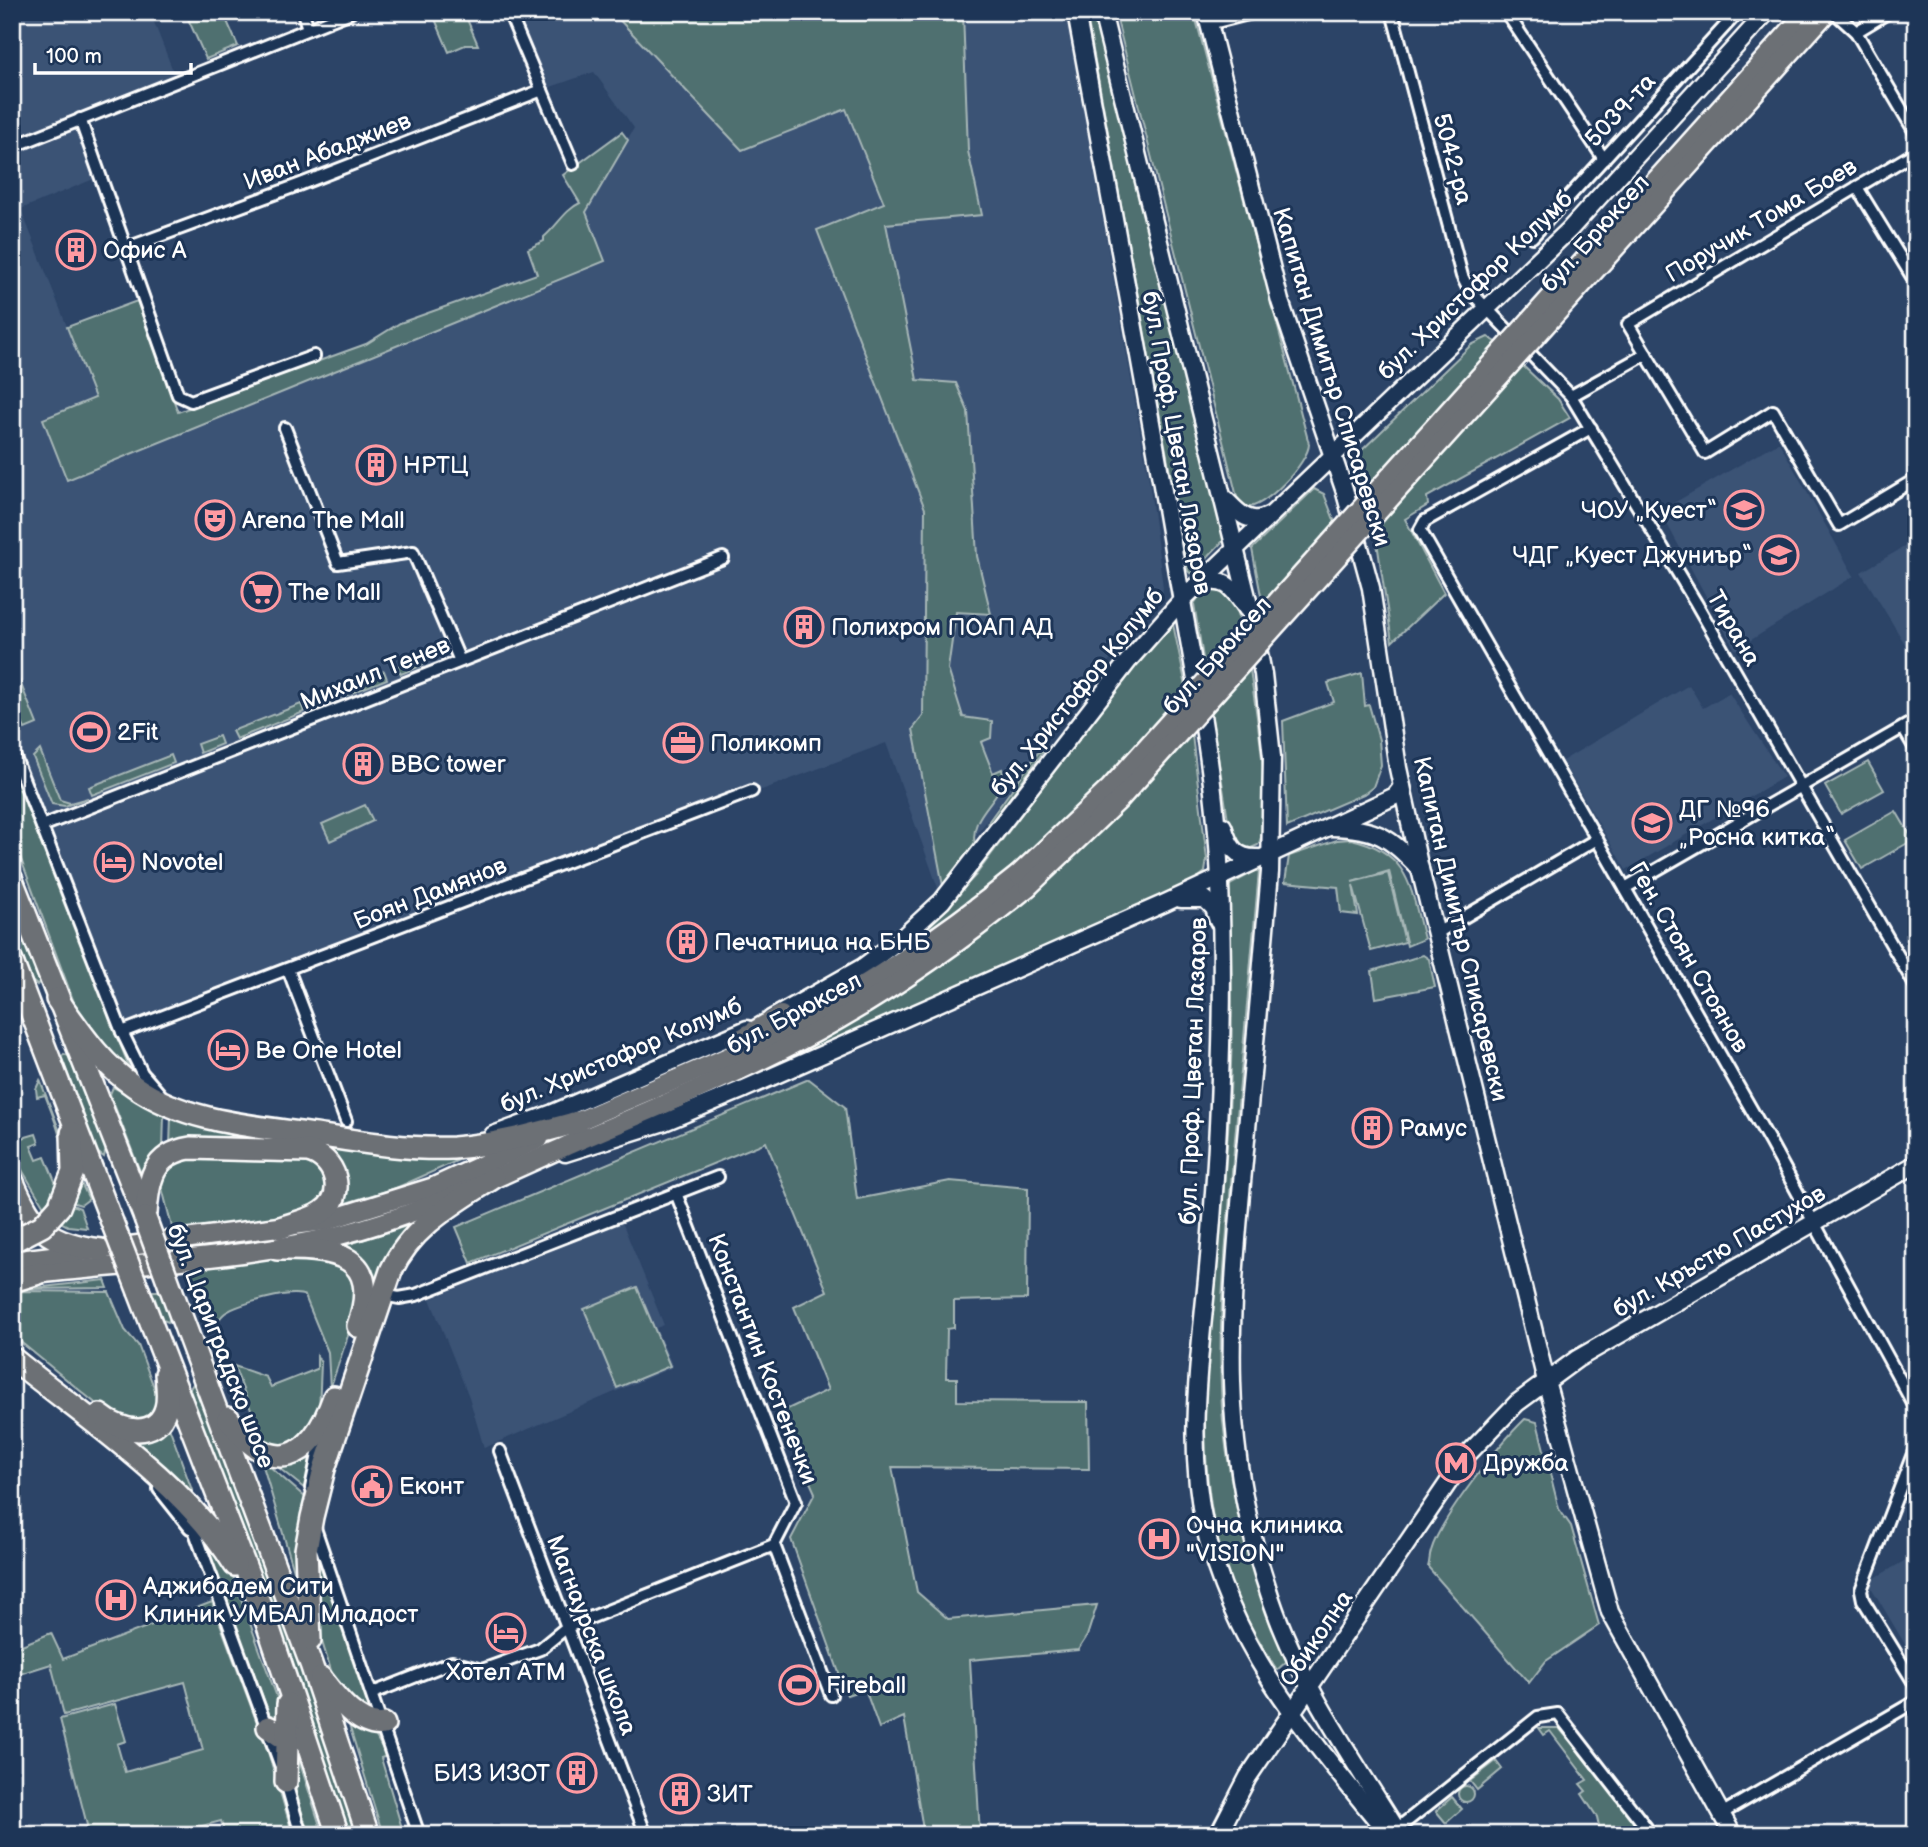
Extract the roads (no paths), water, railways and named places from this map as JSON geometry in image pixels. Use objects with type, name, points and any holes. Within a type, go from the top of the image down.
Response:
[{"type":"highway","name":"бул. Цариградско шосе","points":[[12,880],[211,1394],[312,1667],[368,1835]]},
{"type":"highway","points":[[12,962],[267,1623],[338,1835]]},
{"type":"highway","points":[[57,999],[104,1062],[135,1087],[171,1107],[217,1121],[370,1143],[454,1148],[509,1140],[578,1122]]},
{"type":"highway","points":[[15,1240],[42,1226],[59,1207],[73,1172],[70,1110]]},
{"type":"highway","points":[[145,1218],[152,1174],[159,1161],[177,1151],[190,1148],[315,1152],[326,1159],[334,1172],[336,1187],[333,1199],[319,1214],[278,1238]]},
{"type":"highway","points":[[383,1724],[369,1723],[346,1707],[312,1667],[306,1550],[312,1517],[324,1468],[396,1262],[412,1237],[435,1216],[493,1178]]},
{"type":"highway","points":[[12,1180],[27,1214],[43,1232],[64,1244],[101,1250]]},
{"type":"highway","points":[[211,1394],[244,1440],[268,1454],[286,1455],[301,1450],[315,1438],[325,1422],[365,1306],[363,1279],[353,1263],[339,1253],[278,1238]]},
{"type":"highway","points":[[12,1279],[39,1273]]},
{"type":"highway","points":[[12,1342],[103,1418],[117,1428],[130,1431],[143,1429],[157,1422],[166,1408],[166,1358]]},
{"type":"highway","points":[[12,1358],[181,1497],[223,1546],[267,1623]]},
{"type":"highway","points":[[286,1678],[279,1728],[286,1782]]},
{"type":"main road","name":"бул. Проф. Цветан Лазаров","points":[[1076,12],[1182,600],[1214,794],[1222,935],[1219,1132],[1196,1407],[1197,1471],[1205,1526],[1224,1594],[1249,1645],[1292,1714],[1395,1833]]},
{"type":"main road","name":"бул. Проф. Цветан Лазаров","points":[[1101,12],[1237,546],[1263,674],[1272,757],[1234,1253],[1230,1380],[1242,1489],[1251,1533],[1272,1601],[1309,1689],[1395,1833]]},
{"type":"main road","name":"бул. Христофор Колумб","points":[[454,1148],[553,1113],[781,1015],[872,961],[942,901],[1129,660],[1182,600],[1487,311],[1591,207],[1767,12]]},
{"type":"main road","name":"бул. Брюксел","points":[[516,1168],[730,1075],[802,1040],[911,975],[970,934],[1110,788],[1807,12]]},
{"type":"main road","name":"бул. Брюксел","points":[[676,1079],[753,1045],[852,992],[1023,881],[1119,800],[1826,12]]},
{"type":"main road","name":"Капитан Димитър Списаревски","points":[[1208,18],[1280,301],[1333,455],[1371,588],[1402,787],[1420,869],[1546,1381],[1616,1629],[1733,1835]]},
{"type":"main road","points":[[1225,499],[1248,519],[1262,519],[1270,514]]},
{"type":"main road","points":[[1195,587],[1211,581],[1225,582],[1235,590],[1252,617]]},
{"type":"main road","name":"бул. Христофор Колумб","points":[[12,1261],[101,1250],[278,1238],[367,1227],[516,1168],[664,1122],[1165,903],[1395,796],[1402,787]]},
{"type":"main road","points":[[1214,794],[1232,849],[1241,856],[1265,855]]},
{"type":"main road","points":[[1325,827],[1364,828],[1383,836],[1420,869]]},
{"type":"main road","points":[[1165,903],[1194,897],[1206,899],[1214,908],[1222,935]]},
{"type":"main road","points":[[676,1079],[781,1015]]},
{"type":"main road","name":"бул. Христофор Колумб","points":[[39,1273],[149,1263],[278,1238],[325,1221],[396,1201],[676,1079]]},
{"type":"main road","name":"бул. Кръстю Пастухов","points":[[1546,1381],[1577,1359],[1916,1164]]},
{"type":"main road","name":"Обиколна","points":[[1218,1835],[1248,1777],[1467,1455],[1509,1410],[1546,1381]]},
{"type":"street","points":[[303,12],[308,29]]},
{"type":"street","points":[[12,147],[351,12]]},
{"type":"street","points":[[509,12],[573,164]]},
{"type":"street","points":[[1208,18],[1256,12]]},
{"type":"street","name":"5042-ра","points":[[1392,12],[1462,276],[1487,311]]},
{"type":"street","points":[[1506,12],[1604,159]]},
{"type":"street","name":"5039-та","points":[[1532,237],[1738,12]]},
{"type":"street","points":[[1834,12],[1856,32],[1916,134]]},
{"type":"street","points":[[1856,32],[1889,12]]},
{"type":"street","name":"Иван Абаджиев","points":[[127,248],[306,183],[542,90]]},
{"type":"street","points":[[80,120],[178,395],[191,401],[314,356]]},
{"type":"street","name":"Поручик Тома Боев","points":[[1646,354],[1628,324],[1916,152]]},
{"type":"street","points":[[1857,187],[1916,283]]},
{"type":"street","name":"Тирана","points":[[1487,311],[1571,396],[1802,786],[1916,987]]},
{"type":"street","points":[[1571,396],[1646,354],[1705,453],[1773,411],[1839,524],[1916,479]]},
{"type":"street","points":[[285,428],[338,563],[413,552],[460,661]]},
{"type":"street","name":"Ген. Стоян Стоянов","points":[[1591,428],[1425,521],[1420,530],[1815,1222],[1916,1409]]},
{"type":"street","name":"Михаил Тенев","points":[[42,826],[723,558]]},
{"type":"street","points":[[1625,888],[1916,720]]},
{"type":"street","points":[[1903,728],[1916,750]]},
{"type":"street","points":[[12,750],[122,1032],[142,1073],[171,1107]]},
{"type":"street","name":"Боян Дамянов","points":[[122,1032],[752,791]]},
{"type":"street","points":[[1437,933],[1597,839]]},
{"type":"street","points":[[288,969],[346,1121]]},
{"type":"street","points":[[383,1295],[399,1298],[416,1295],[718,1177]]},
{"type":"street","name":"Константин Костенечки","points":[[676,1193],[796,1502],[774,1545]]},
{"type":"street","points":[[103,1418],[160,1469],[181,1497],[279,1728]]},
{"type":"street","points":[[325,1422],[312,1471],[312,1517],[419,1835]]},
{"type":"street","points":[[1916,1446],[1861,1590],[1863,1600],[1916,1686]]},
{"type":"street","points":[[124,1449],[194,1533]]},
{"type":"street","name":"Магнаурска школа","points":[[500,1451],[646,1835]]},
{"type":"street","points":[[373,1693],[452,1662],[482,1670],[540,1649],[567,1627],[774,1545],[831,1695]]},
{"type":"street","points":[[1721,1814],[1916,1701]]},
{"type":"street","points":[[1395,1833],[1538,1717],[1558,1714],[1652,1835]]},
{"type":"street","points":[[286,1782],[301,1835]]},
{"type":"place","name":"Офис А","points":[[76,250]]},
{"type":"place","name":"НРТЦ","points":[[376,465]]},
{"type":"place","name":"ЧОУ „Куест“","points":[[1744,510]]},
{"type":"place","name":"Arena The Mall","points":[[215,520]]},
{"type":"place","name":"ЧДГ „Куест Джуниър“","points":[[1779,555]]},
{"type":"place","name":"The Mall","points":[[261,592]]},
{"type":"place","name":"Полихром ПОАП АД","points":[[804,627]]},
{"type":"place","name":"2Fit","points":[[90,732]]},
{"type":"place","name":"Поликомп","points":[[683,743]]},
{"type":"place","name":"BBC tower","points":[[363,764]]},
{"type":"place","name":"ДГ №96 „Росна китка“","points":[[1652,823]]},
{"type":"place","name":"Novotel","points":[[114,862]]},
{"type":"place","name":"Печатница на БНБ","points":[[687,942]]},
{"type":"place","name":"Be One Hotel","points":[[228,1050]]},
{"type":"place","name":"Рамус","points":[[1372,1128]]},
{"type":"place","name":"Дружба","points":[[1456,1463]]},
{"type":"place","name":"Еконт","points":[[372,1486]]},
{"type":"place","name":"Очна клиника \"VISION\"","points":[[1159,1539]]},
{"type":"place","name":"Аджибадем Сити Клиник УМБАЛ Младост","points":[[116,1600]]},
{"type":"place","name":"Хотел АТМ","points":[[506,1633]]},
{"type":"place","name":"Fireball","points":[[799,1685]]},
{"type":"place","name":"БИЗ ИЗОТ","points":[[577,1773]]},
{"type":"place","name":"ЗИТ","points":[[680,1794]]}]
